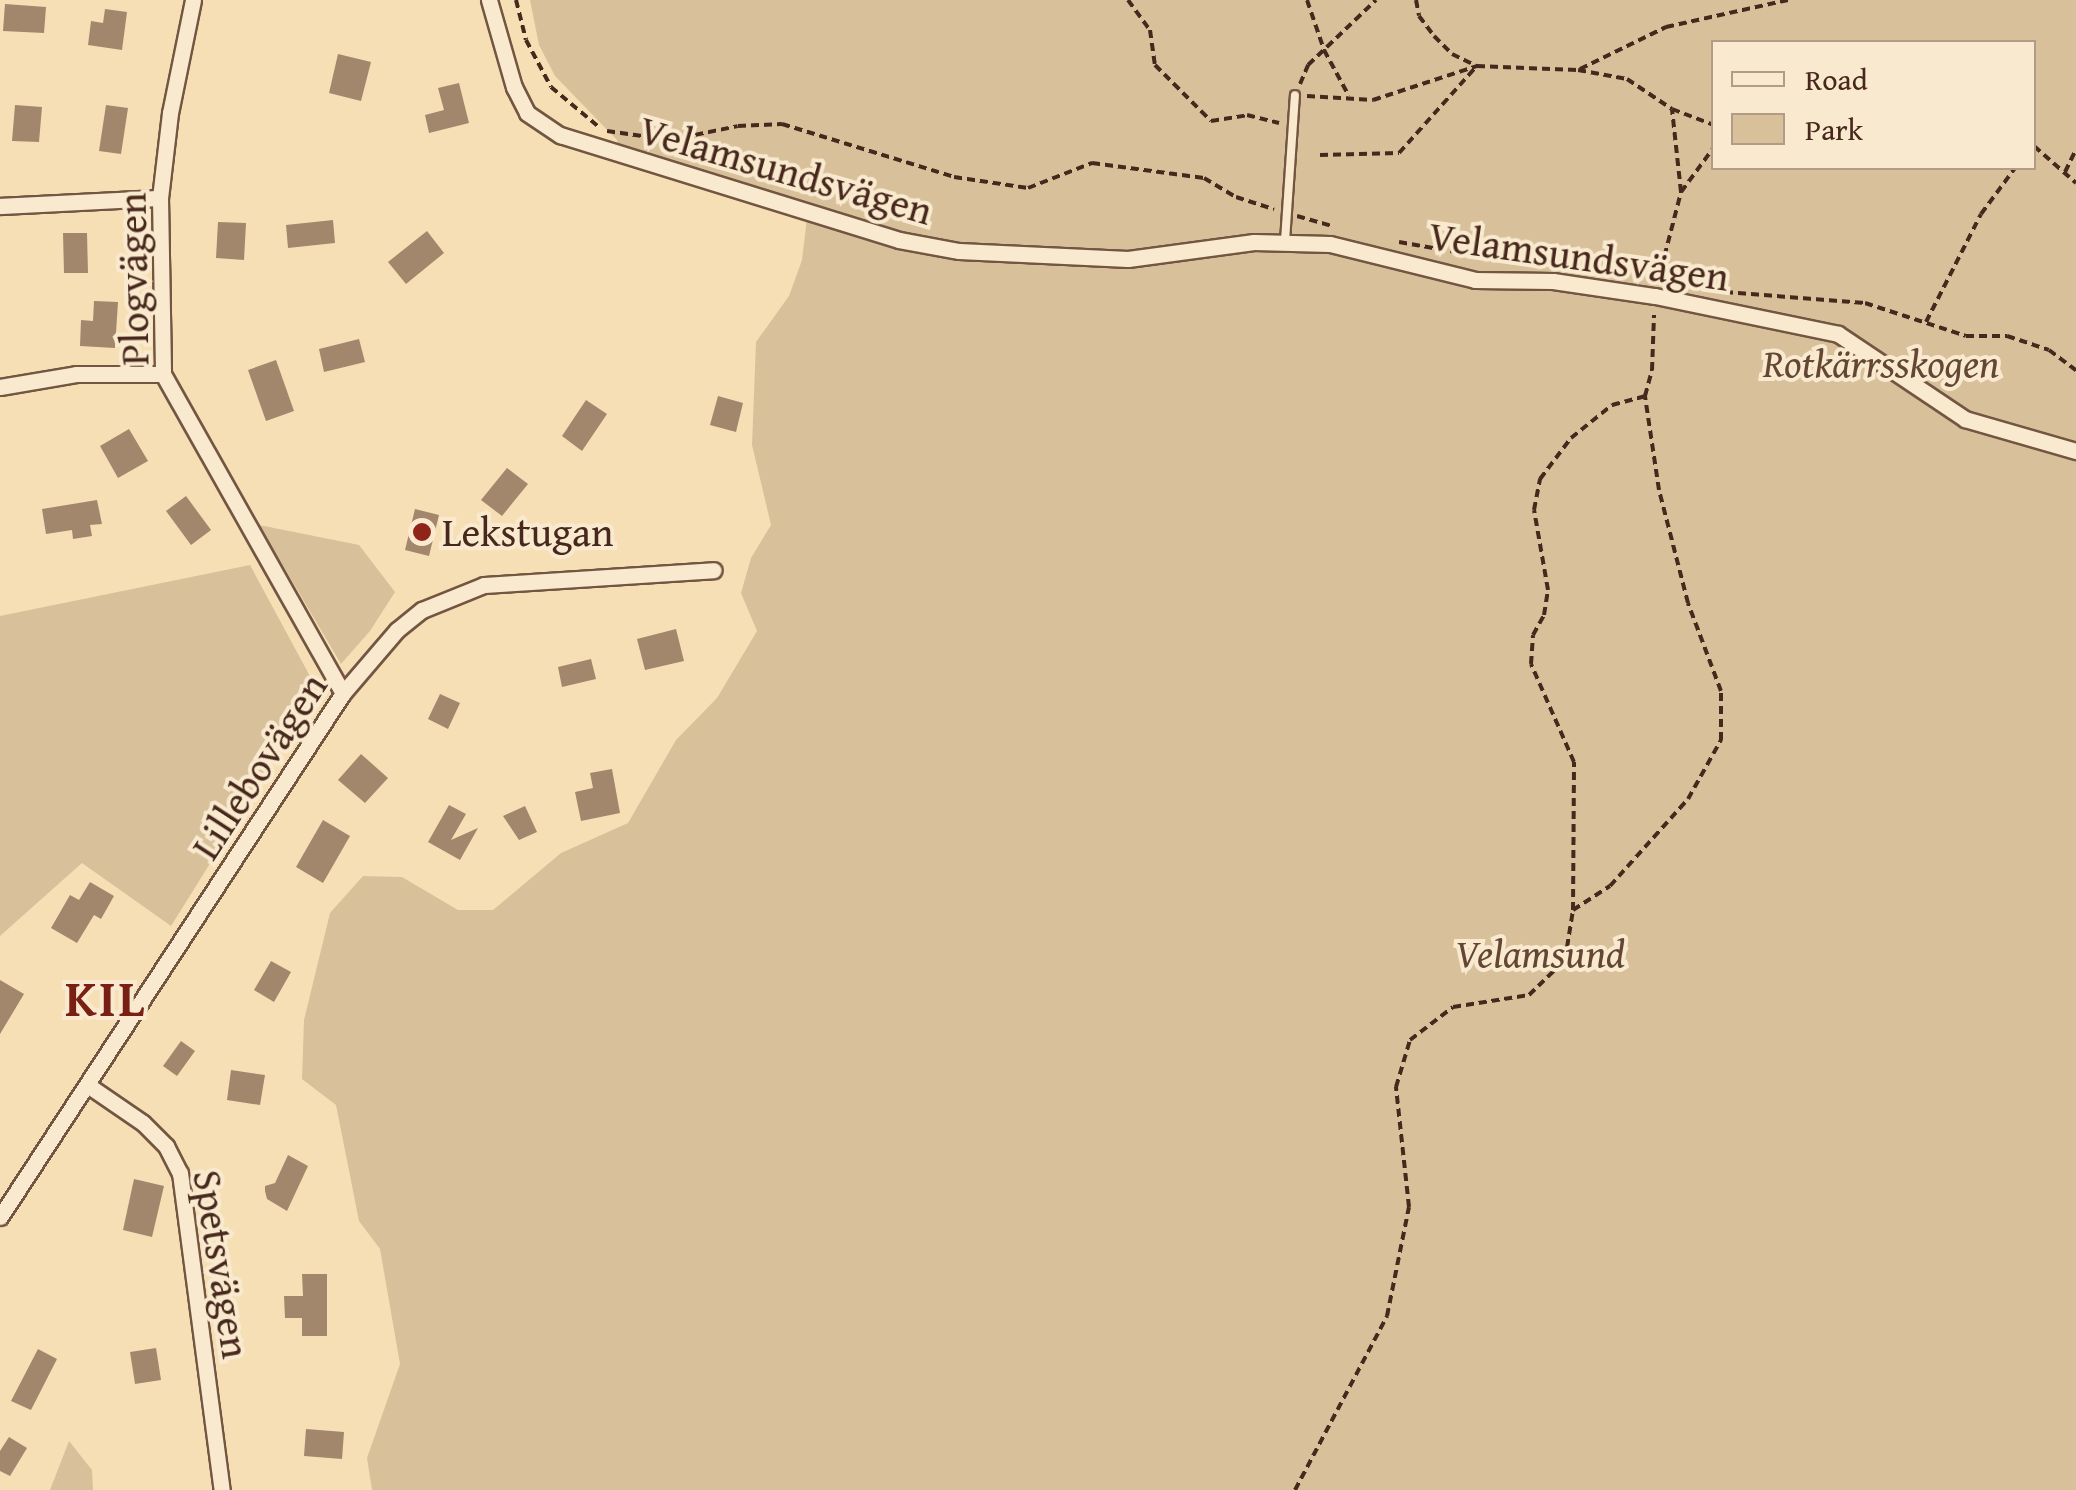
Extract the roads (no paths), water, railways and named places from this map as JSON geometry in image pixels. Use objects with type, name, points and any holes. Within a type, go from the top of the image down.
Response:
[{"type":"street","name":"Plogvägen","points":[[194,0],[170,113],[160,198],[163,374],[343,693]]},
{"type":"street","name":"Velamsundsvägen","points":[[489,0],[514,87],[527,113],[560,135],[614,155],[899,240],[959,250],[1128,259],[1285,241],[1330,244],[1475,280],[1660,288],[1838,334],[1965,419],[2076,451]]},
{"type":"street","points":[[0,206],[160,198]]},
{"type":"street","points":[[0,387],[59,376],[163,374]]},
{"type":"street","name":"Lillebovägen","points":[[0,1217],[343,693],[380,649],[422,610],[484,585],[714,570]]},
{"type":"street","name":"Spetsvägen","points":[[89,1086],[143,1122],[166,1146],[180,1173],[222,1490]]},
{"type":"lane","points":[[1285,241],[1295,95]]},
{"type":"place","name":"Lekstugan","points":[[422,532]]},
{"type":"district","name":"KIL","points":[[106,998]]},
{"type":"park label","name":"Rotkärrsskogen","points":[[1881,363]]},
{"type":"park label","name":"Velamsund","points":[[1540,953]]}]
